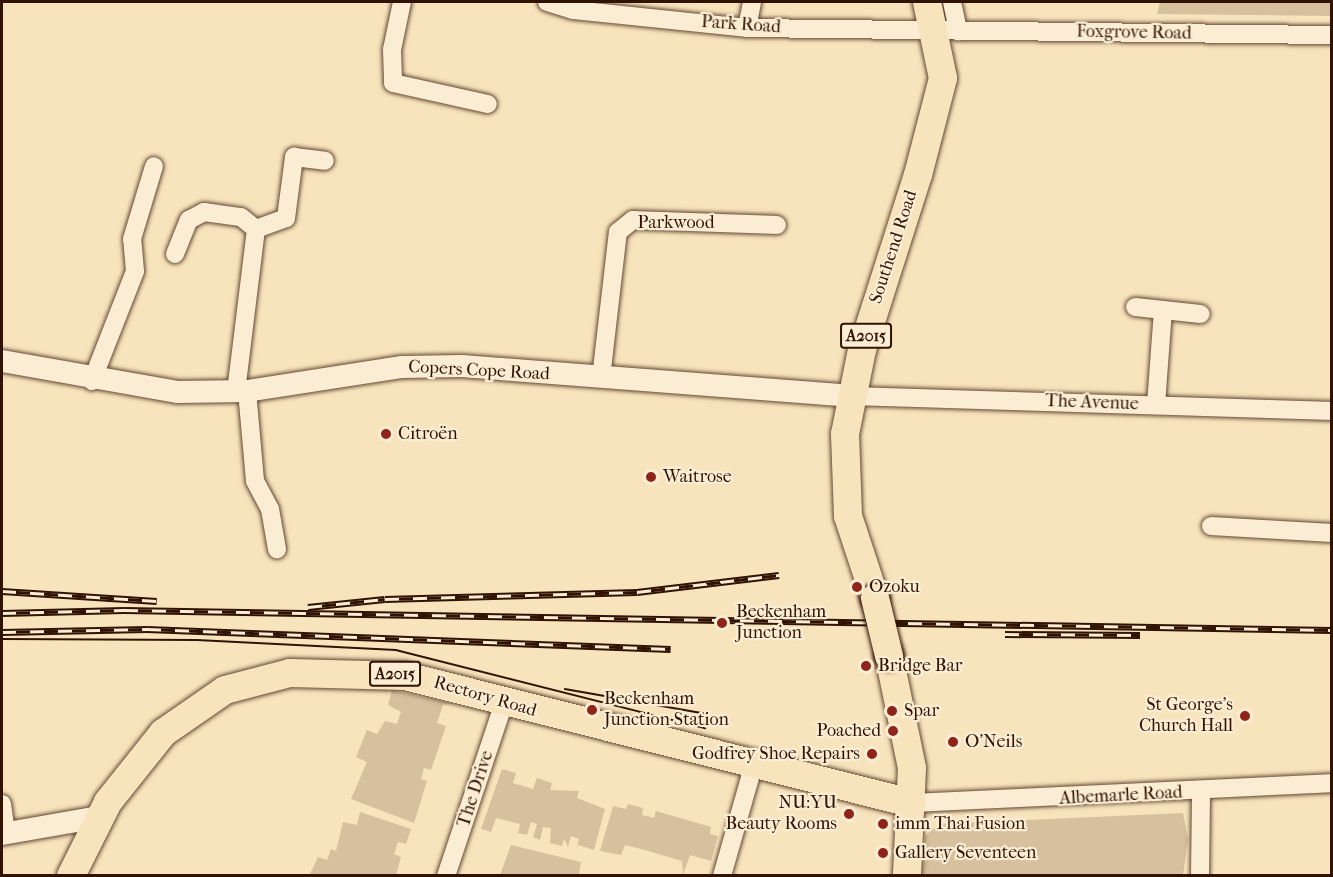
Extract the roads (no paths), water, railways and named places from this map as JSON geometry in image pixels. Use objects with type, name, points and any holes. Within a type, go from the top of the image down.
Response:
[{"type":"main road","name":"Southend Road","points":[[911,803],[910,756],[875,598],[848,516],[843,475],[853,396],[888,258],[936,113],[944,69],[947,31],[927,2]]},
{"type":"main road","name":"Rectory Road","points":[[74,875],[99,817],[163,733],[210,698],[252,680],[311,672],[382,673],[911,803]]},
{"type":"main road","name":"A2015","points":[[907,876],[911,803]]},
{"type":"street","points":[[402,2],[392,50],[393,83],[488,104]]},
{"type":"street","name":"Park Road","points":[[547,2],[573,9],[747,28],[947,31]]},
{"type":"street","points":[[747,28],[752,2]]},
{"type":"street","points":[[947,31],[952,2]]},
{"type":"street","name":"Foxgrove Road","points":[[947,31],[1332,36]]},
{"type":"street","points":[[256,229],[286,218],[294,157],[325,161]]},
{"type":"street","points":[[92,381],[135,271],[132,239],[154,166]]},
{"type":"street","points":[[175,254],[189,220],[204,212],[241,217],[256,229]]},
{"type":"street","name":"Parkwood","points":[[601,378],[618,232],[633,220],[777,225]]},
{"type":"street","points":[[256,229],[242,391],[255,482],[270,509],[277,549]]},
{"type":"street","points":[[1135,308],[1201,314]]},
{"type":"street","points":[[1156,405],[1163,310]]},
{"type":"street","name":"Copers Cope Road","points":[[2,361],[92,381],[178,392],[242,391],[402,367],[853,396]]},
{"type":"street","name":"The Avenue","points":[[853,396],[1332,411]]},
{"type":"street","points":[[1211,526],[1332,533]]},
{"type":"street","name":"The Drive","points":[[446,876],[504,703]]},
{"type":"street","points":[[722,876],[754,764]]},
{"type":"street","name":"Albemarle Road","points":[[911,803],[1201,792],[1332,783]]},
{"type":"street","points":[[1200,876],[1201,792]]},
{"type":"street","points":[[2,804],[4,834],[99,817]]},
{"type":"tram line","points":[[2,639],[197,640],[396,650],[705,728]]},
{"type":"tram line","points":[[565,689],[707,714]]},
{"type":"railway","points":[[308,607],[385,599],[637,592],[779,575]]},
{"type":"railway","points":[[2,591],[157,601]]},
{"type":"railway","points":[[2,613],[124,610],[1332,630]]},
{"type":"railway","points":[[2,632],[147,629],[671,649]]},
{"type":"railway","points":[[1005,634],[1140,635]]},
{"type":"place","name":"Citroën","points":[[386,434]]},
{"type":"place","name":"Waitrose","points":[[651,477]]},
{"type":"place","name":"Ozoku","points":[[857,587]]},
{"type":"place","name":"Beckenham Junction","points":[[722,623]]},
{"type":"place","name":"Bridge Bar","points":[[866,666]]},
{"type":"place","name":"Beckenham Junction Station","points":[[592,710]]},
{"type":"place","name":"Spar","points":[[892,711]]},
{"type":"place","name":"St George's Church Hall","points":[[1245,716]]},
{"type":"place","name":"Poached","points":[[893,731]]},
{"type":"place","name":"O'Neils","points":[[953,742]]},
{"type":"place","name":"Godfrey Shoe Repairs","points":[[872,754]]},
{"type":"place","name":"NU:YU Beauty Rooms","points":[[849,814]]},
{"type":"place","name":"imm Thai Fusion","points":[[883,824]]},
{"type":"place","name":"Gallery Seventeen","points":[[883,853]]}]
